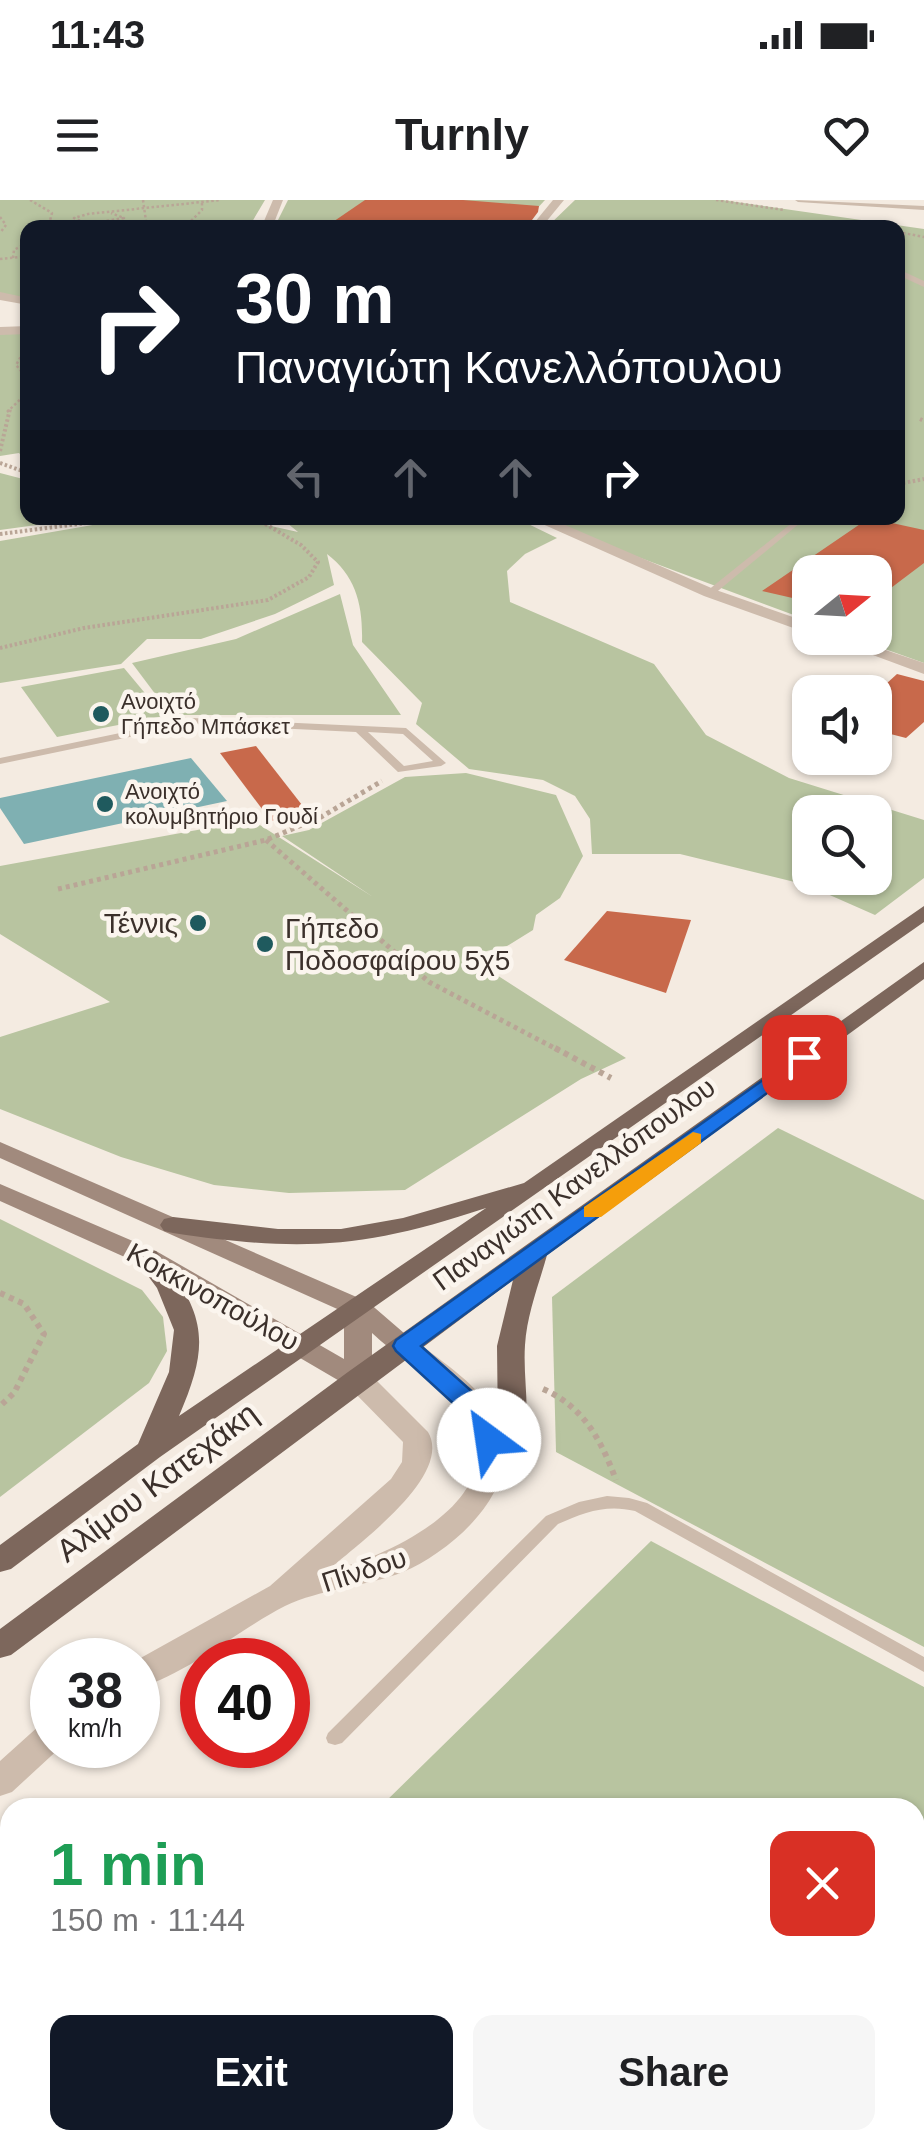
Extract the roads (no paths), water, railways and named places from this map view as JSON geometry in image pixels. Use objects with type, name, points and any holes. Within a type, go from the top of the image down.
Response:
[{"type":"main road","name":"Παναγιώτη Κανελλόπουλου","points":[[358,1308],[924,912]]},
{"type":"main road","name":"Παναγιώτη Κανελλόπουλου","points":[[358,1379],[534,1256],[924,969]]},
{"type":"main road","name":"Κοκκινοπούλου","points":[[0,1148],[358,1308],[405,1346]]},
{"type":"main road","points":[[173,1225],[282,1238],[342,1236],[398,1226],[543,1181]]},
{"type":"main road","name":"Κοκκινοπούλου","points":[[0,1192],[147,1257],[358,1379]]},
{"type":"main road","points":[[486,1477],[506,1458],[513,1441],[510,1376],[516,1311],[534,1256]]},
{"type":"main road","points":[[147,1257],[174,1288],[188,1318],[191,1338],[150,1450]]},
{"type":"main road","points":[[358,1308],[358,1379]]},
{"type":"main road","name":"Αλίμου Κατεχάκη","points":[[0,1561],[150,1450],[358,1308]]},
{"type":"main road","name":"Αλίμου Κατεχάκη","points":[[0,1646],[358,1379]]},
{"type":"street","points":[[542,220],[558,200]]},
{"type":"street","points":[[553,525],[710,593],[792,622]]},
{"type":"street","points":[[884,655],[924,669]]},
{"type":"street","points":[[405,1346],[477,1410],[489,1440],[486,1477]]},
{"type":"street","name":"Πίνδου","points":[[160,1663],[281,1594],[394,1496],[418,1462],[420,1447],[414,1430],[358,1379]]},
{"type":"street","name":"Πίνδου","points":[[281,1594],[363,1574],[417,1554],[457,1521],[486,1477]]},
{"type":"street","points":[[0,1782],[30,1755]]},
{"type":"lane","points":[[798,200],[924,208]]},
{"type":"lane","points":[[710,593],[793,525]]},
{"type":"lane","points":[[0,761],[192,721],[358,728],[406,731],[441,763],[402,770],[358,728]]},
{"type":"lane","points":[[335,1738],[552,1520],[582,1505],[623,1500],[924,1665]]},
{"type":"water","name":"Ανοιχτό κολυμβητήριο Γουδί","points":[[191,758],[227,801],[24,844],[0,808],[0,798]]},
{"type":"place","name":"Ανοιχτό Γήπεδο Μπάσκετ","points":[[101,714]]},
{"type":"place","name":"Ανοιχτό κολυμβητήριο Γουδί","points":[[105,804]]},
{"type":"place","name":"Τέννις","points":[[198,923]]},
{"type":"place","name":"Γήπεδο Ποδοσφαίρου 5χ5","points":[[265,944]]}]
